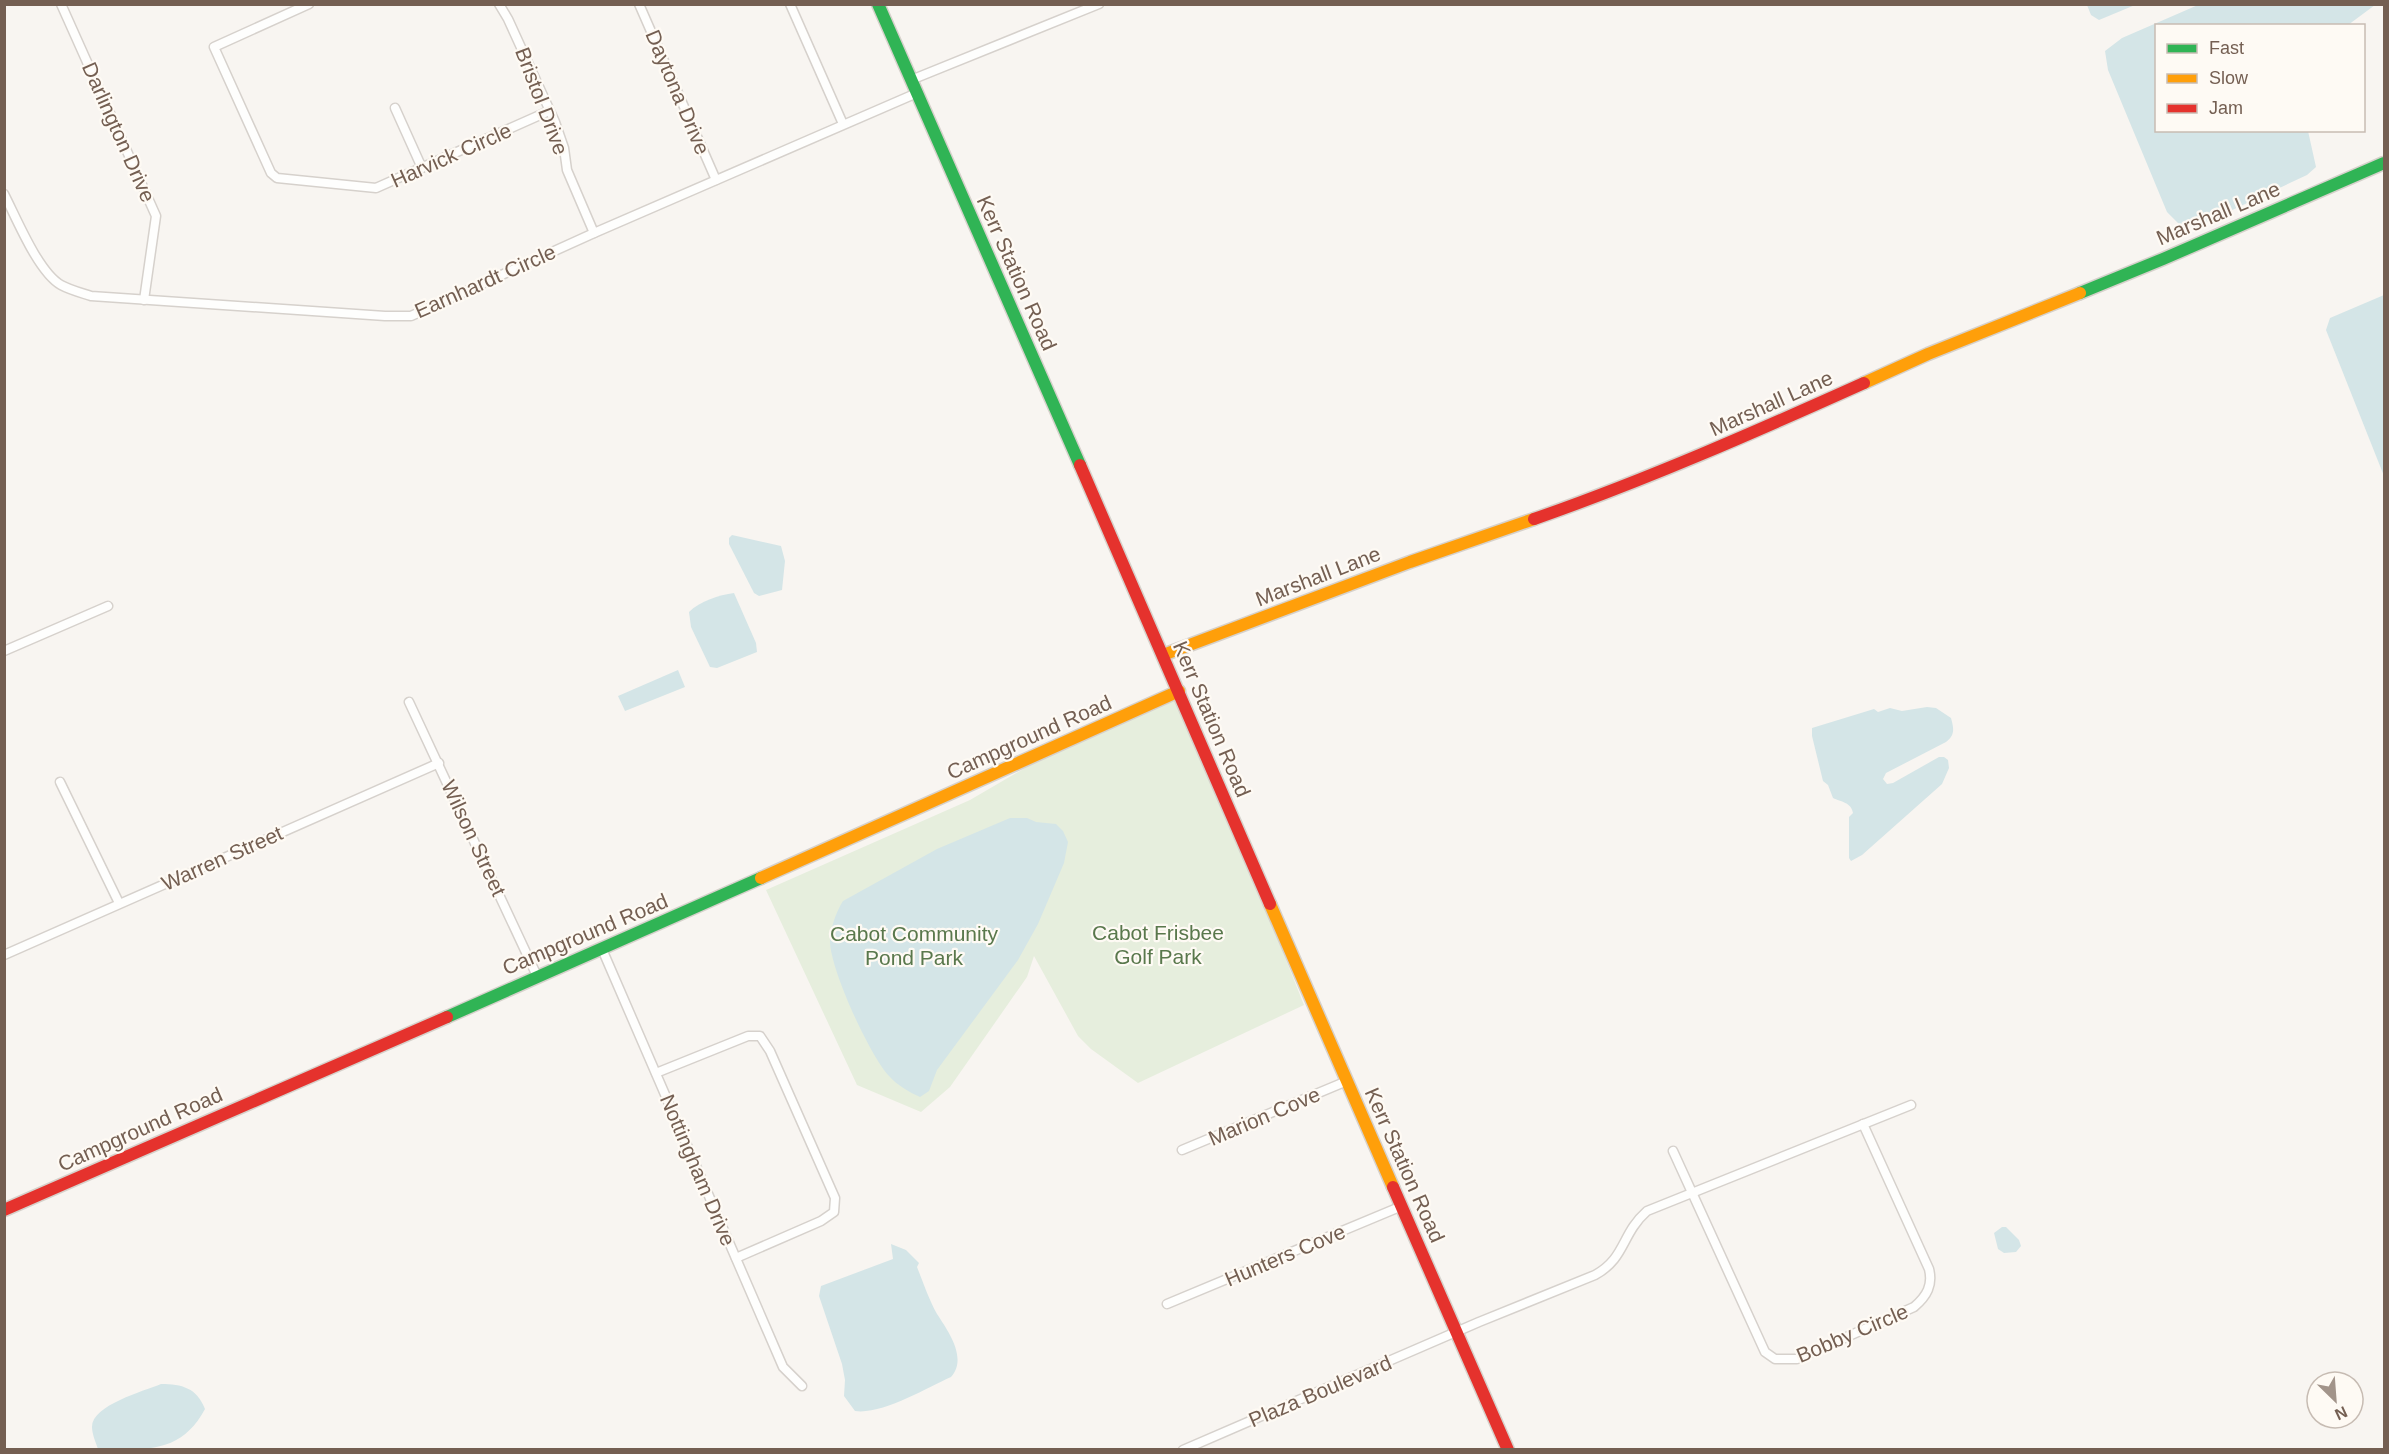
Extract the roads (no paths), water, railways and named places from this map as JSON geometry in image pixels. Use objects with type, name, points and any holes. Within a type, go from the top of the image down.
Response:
[{"type":"street","name":"Darlington Drive","points":[[61,4],[156,216],[144,300]]},
{"type":"street","name":"Harvick Circle","points":[[309,4],[214,47],[271,173],[286,180],[376,188],[549,111]]},
{"type":"street","name":"Bristol Drive","points":[[499,4],[549,111],[564,148],[567,170],[594,233]]},
{"type":"street","name":"Daytona Drive","points":[[639,4],[716,180]]},
{"type":"street","points":[[790,4],[843,124]]},
{"type":"street","name":"Kerr Station Road","points":[[878,4],[1508,1449]]},
{"type":"street","points":[[911,80],[1099,4]]},
{"type":"street","name":"Earnhardt Circle","points":[[4,194],[27,241],[44,268],[59,284],[91,296],[411,316],[594,233],[917,93]]},
{"type":"street","points":[[395,108],[422,168]]},
{"type":"street","name":"Marshall Lane","points":[[1163,655],[1410,562],[1605,494],[1755,432],[1928,354],[2163,259],[2385,163]]},
{"type":"street","points":[[4,651],[108,606]]},
{"type":"street","name":"Campground Road","points":[[4,1210],[602,949],[1179,691]]},
{"type":"street","name":"Wilson Street","points":[[409,702],[537,976]]},
{"type":"street","name":"Warren Street","points":[[4,955],[439,763]]},
{"type":"street","points":[[60,782],[119,903]]},
{"type":"street","name":"Nottingham Drive","points":[[602,949],[783,1367],[802,1386]]},
{"type":"street","points":[[656,1073],[748,1036],[760,1036],[770,1051],[835,1198],[834,1212],[821,1221],[736,1258]]},
{"type":"street","name":"Marion Cove","points":[[1182,1150],[1347,1082]]},
{"type":"street","name":"Plaza Boulevard","points":[[1183,1449],[1607,1269],[1615,1260],[1635,1221],[1647,1211],[1911,1105]]},
{"type":"street","name":"Bobby Circle","points":[[1673,1151],[1765,1352],[1775,1359],[1797,1359],[1914,1307],[1923,1300],[1929,1288],[1931,1279],[1929,1269],[1863,1124]]},
{"type":"street","name":"Hunters Cove","points":[[1167,1304],[1402,1206]]},
{"type":"park label","name":"Cabot Frisbee Golf Park","points":[[1158,944]]},
{"type":"park label","name":"Cabot Community Pond Park","points":[[914,945]]}]
